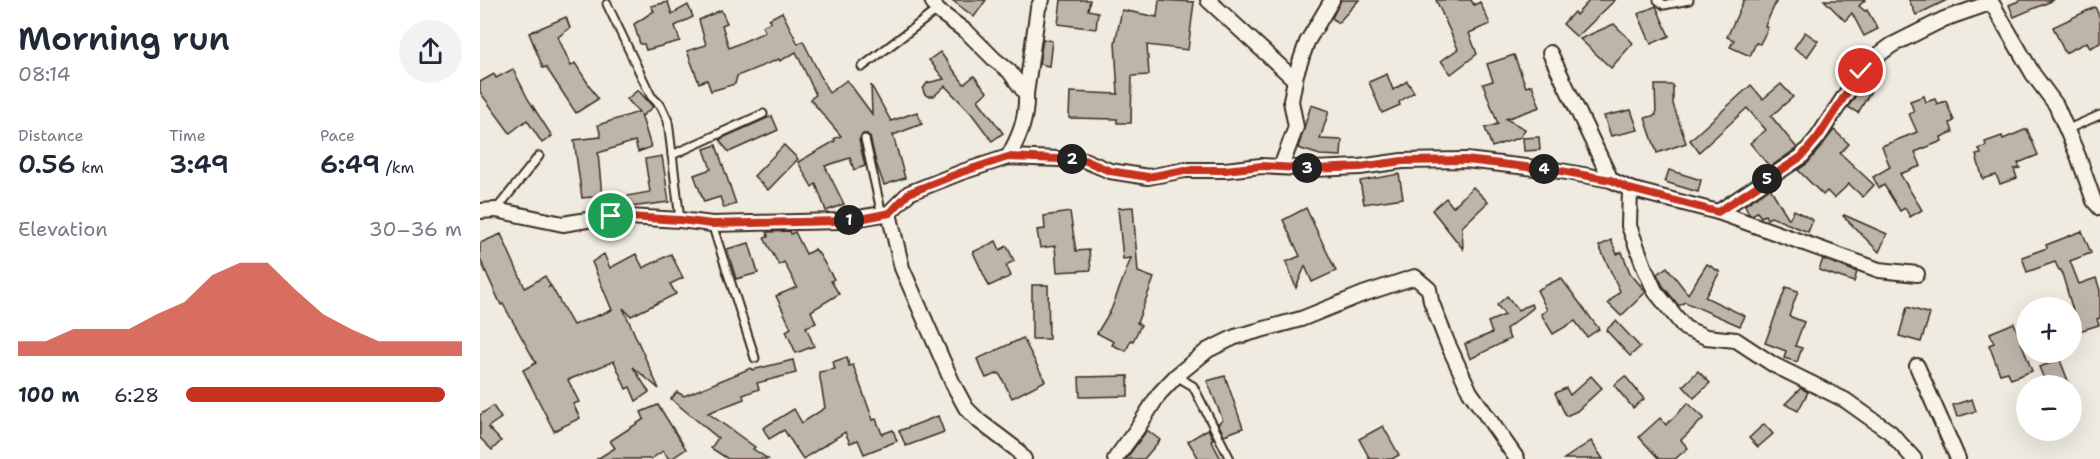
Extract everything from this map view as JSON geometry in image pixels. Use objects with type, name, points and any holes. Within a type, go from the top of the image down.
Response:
[{"type":"street","points":[[1008,157],[1020,135],[1024,121],[1038,8],[1042,0]]},
{"type":"street","points":[[1208,0],[1295,80]]},
{"type":"street","points":[[1281,167],[1296,127],[1291,101],[1295,80],[1307,42],[1332,0]]},
{"type":"street","points":[[1718,212],[1801,157],[1818,137],[1861,71],[1881,53],[1892,45],[1944,19],[1990,2],[2033,74],[2056,105],[2068,129],[2094,201],[2100,208]]},
{"type":"street","points":[[935,5],[1009,71],[1026,94]]},
{"type":"street","points":[[1550,53],[1611,180]]},
{"type":"street","points":[[480,211],[496,210],[563,224],[611,216],[712,224],[840,221],[886,214],[909,193],[1008,157],[1084,160],[1110,171],[1148,177],[1185,170],[1225,170],[1262,166],[1360,167],[1402,161],[1466,160],[1561,171],[1611,180],[1630,189],[1718,212],[1879,270],[1917,274]]},
{"type":"street","points":[[1630,189],[1629,226],[1645,269],[1655,291],[1685,328],[1706,337],[1736,340],[1774,365],[1845,400],[1890,432],[1914,459]]},
{"type":"street","points":[[886,214],[902,268],[953,384],[966,408],[979,421],[1016,449],[1024,459]]},
{"type":"street","points":[[1115,459],[1159,394],[1176,376],[1208,350],[1235,337],[1301,319],[1415,277],[1429,289],[1431,301],[1447,342],[1470,392],[1517,459]]},
{"type":"street","points":[[1917,366],[1958,459]]},
{"type":"lane","points":[[1658,0],[1664,5],[1689,0]]},
{"type":"lane","points":[[607,4],[651,96],[661,106],[668,121],[680,220]]},
{"type":"lane","points":[[862,67],[935,5]]},
{"type":"lane","points":[[672,155],[763,114]]},
{"type":"lane","points":[[2068,129],[2100,116]]},
{"type":"lane","points":[[865,139],[886,214]]},
{"type":"lane","points":[[496,210],[539,156]]},
{"type":"lane","points":[[712,224],[755,358]]},
{"type":"lane","points":[[1176,376],[1193,386],[1230,459]]},
{"type":"building","points":[[952,0],[986,0],[974,17]]},
{"type":"building","points":[[1061,0],[1090,0],[1088,10],[1098,12],[1096,29],[1058,24]]},
{"type":"building","points":[[1159,0],[1194,2],[1188,50],[1147,45],[1149,75],[1132,76],[1131,123],[1117,123],[1117,119],[1069,118],[1070,92],[1118,94],[1115,43],[1122,10],[1157,17]]},
{"type":"building","points":[[1341,0],[1359,0],[1338,23],[1332,18]]},
{"type":"building","points":[[1436,0],[1471,0],[1474,5],[1480,2],[1490,24],[1469,33],[1477,54],[1451,74],[1441,61],[1458,49]]},
{"type":"building","points":[[1590,0],[1615,0],[1577,37],[1563,24],[1574,12],[1576,15]]},
{"type":"building","points":[[1744,0],[1777,0],[1765,26],[1768,28],[1760,44],[1756,43],[1750,56],[1730,47],[1734,40],[1727,37]]},
{"type":"building","points":[[1824,0],[1865,0],[1859,6],[1867,10],[1878,29],[1864,36],[1852,13],[1845,21]]},
{"type":"building","points":[[1909,0],[1947,0],[1916,15]]},
{"type":"building","points":[[2021,0],[2054,0],[2014,17],[2009,5]]},
{"type":"building","points":[[668,2],[672,14],[688,5],[693,17],[675,26],[680,41],[646,50],[644,44],[640,44],[634,24],[654,11],[651,6]]},
{"type":"building","points":[[1656,6],[1669,36],[1651,44],[1638,14]]},
{"type":"building","points":[[2095,7],[2100,18],[2100,43],[2090,48],[2087,42],[2065,53],[2053,27]]},
{"type":"building","points":[[721,10],[727,23],[722,25],[729,48],[765,32],[762,26],[771,22],[769,19],[782,12],[798,44],[803,41],[829,93],[847,80],[872,114],[871,85],[891,121],[917,112],[922,124],[893,135],[905,178],[884,185],[870,137],[863,134],[859,140],[865,166],[854,170],[850,158],[825,166],[844,204],[826,211],[816,184],[812,187],[798,162],[841,136],[810,99],[816,95],[796,52],[780,61],[779,59],[737,76],[735,84],[711,91],[707,80],[699,83],[687,51],[706,45],[699,20]]},
{"type":"building","points":[[566,17],[570,28],[558,37],[571,66],[575,63],[598,99],[576,113],[546,67],[543,68],[529,33]]},
{"type":"building","points":[[1614,24],[1633,43],[1611,68],[1580,39]]},
{"type":"building","points":[[1805,32],[1818,41],[1807,57],[1794,48]]},
{"type":"building","points":[[1043,39],[1052,41],[1049,66],[1039,64]]},
{"type":"building","points":[[940,52],[964,84],[974,76],[987,92],[978,100],[1003,133],[992,141],[971,113],[945,86],[934,96],[927,96],[924,93],[923,89],[927,83],[944,79],[929,60]]},
{"type":"building","points":[[1514,55],[1526,87],[1532,85],[1540,107],[1506,119],[1525,129],[1521,137],[1492,147],[1485,128],[1498,124],[1483,84],[1493,81],[1487,64]]},
{"type":"building","points":[[513,69],[528,99],[552,136],[542,143],[527,120],[510,133],[480,92],[480,82],[494,74],[496,78]]},
{"type":"building","points":[[1387,74],[1393,90],[1407,81],[1414,92],[1399,102],[1400,105],[1382,113],[1369,82]]},
{"type":"building","points":[[1781,84],[1793,97],[1771,116],[1797,148],[1770,167],[1750,143],[1766,130],[1747,108],[1699,152],[1690,140],[1751,85],[1763,99]]},
{"type":"building","points":[[1655,85],[1673,85],[1673,104],[1686,143],[1657,153],[1645,118],[1656,115]]},
{"type":"building","points":[[1862,86],[1871,91],[1858,113],[1848,107]]},
{"type":"building","points":[[638,90],[653,107],[642,116],[641,114],[651,147],[638,152],[635,141],[598,153],[602,196],[582,198],[574,140],[601,137],[598,125],[639,112],[627,99]]},
{"type":"building","points":[[1924,96],[1926,102],[1935,99],[1937,104],[1946,101],[1954,121],[1950,123],[1953,132],[1941,137],[1942,141],[1915,152],[1921,166],[1900,174],[1922,210],[1910,217],[1905,208],[1900,211],[1884,185],[1879,188],[1873,177],[1890,167],[1882,146],[1917,132],[1909,114],[1914,112],[1910,101]]},
{"type":"building","points":[[1311,105],[1329,111],[1320,139],[1342,140],[1341,156],[1320,155],[1298,148]]},
{"type":"building","points":[[1631,110],[1638,130],[1611,136],[1604,116]]},
{"type":"building","points":[[772,116],[778,130],[729,152],[723,145],[720,139]]},
{"type":"building","points":[[2027,129],[2038,155],[2018,163],[2020,168],[2014,169],[2017,178],[2000,184],[1996,175],[1983,179],[1976,155],[1981,154],[1979,149],[1986,146],[1985,142],[2002,136],[2003,139]]},
{"type":"building","points":[[1834,130],[1849,144],[1840,153],[1874,185],[1863,197],[1849,184],[1834,198],[1827,191],[1823,195],[1798,170],[1808,163]]},
{"type":"building","points":[[1539,137],[1540,150],[1524,151],[1523,138]]},
{"type":"building","points":[[716,145],[736,204],[724,208],[720,197],[704,202],[694,175],[711,169],[704,149]]},
{"type":"building","points":[[784,145],[798,159],[768,190],[754,176]]},
{"type":"building","points":[[662,156],[669,202],[622,208],[621,197],[650,192],[645,159]]},
{"type":"building","points":[[1669,170],[1701,180],[1698,192],[1665,182]]},
{"type":"building","points":[[1399,174],[1403,198],[1364,204],[1360,181]]},
{"type":"building","points":[[1473,187],[1488,202],[1462,227],[1463,249],[1432,210],[1446,198],[1453,207]]},
{"type":"building","points":[[1770,188],[1789,219],[1794,210],[1813,220],[1808,232],[1771,217],[1767,219],[1765,215],[1761,217],[1757,212],[1749,214],[1745,205]]},
{"type":"building","points":[[1133,207],[1138,272],[1154,278],[1137,323],[1141,325],[1126,351],[1112,345],[1114,342],[1097,333],[1111,310],[1131,258],[1123,259],[1118,208]]},
{"type":"building","points":[[1306,208],[1336,271],[1312,282],[1305,266],[1296,288],[1286,262],[1300,256],[1283,220]]},
{"type":"building","points":[[1070,212],[1076,251],[1089,250],[1091,270],[1057,272],[1055,246],[1040,248],[1037,230],[1045,229],[1044,216]]},
{"type":"building","points":[[1843,216],[1887,234],[1879,252]]},
{"type":"building","points":[[790,231],[791,234],[795,232],[806,254],[815,249],[819,254],[834,279],[831,281],[839,294],[811,311],[816,323],[806,327],[814,346],[796,353],[786,331],[791,328],[776,296],[797,287],[784,262],[779,265],[764,238],[768,237],[767,232]]},
{"type":"building","points":[[2082,231],[2091,253],[2070,261],[2079,284],[2096,278],[2100,290],[2100,318],[2097,319],[2099,325],[2082,330],[2082,297],[2069,297],[2061,270],[2055,262],[2027,272],[2022,257],[2047,248],[2046,245]]},
{"type":"building","points":[[501,234],[525,288],[545,276],[549,287],[551,286],[573,325],[612,310],[592,262],[604,254],[610,268],[636,254],[643,268],[671,254],[683,278],[670,284],[676,294],[631,316],[623,308],[659,389],[633,367],[649,392],[636,401],[630,387],[626,389],[614,361],[568,380],[579,402],[573,404],[580,418],[554,431],[523,370],[536,363],[503,304],[501,305],[480,259],[480,243]]},
{"type":"building","points":[[1611,240],[1617,254],[1622,252],[1630,273],[1646,292],[1621,316],[1608,303],[1620,291],[1599,246]]},
{"type":"building","points":[[996,241],[1000,250],[1007,246],[1014,261],[1006,265],[1011,276],[989,286],[973,252]]},
{"type":"building","points":[[749,243],[758,273],[736,279],[727,249]]},
{"type":"building","points":[[1823,259],[1857,272],[1854,282],[1819,270]]},
{"type":"building","points":[[1707,264],[1720,272],[1705,297],[1745,316],[1740,326],[1685,302],[1679,306],[1663,286],[1657,274],[1667,267],[1688,294]]},
{"type":"building","points":[[1561,278],[1599,329],[1587,337],[1575,321],[1553,334],[1541,314],[1547,310],[1537,290]]},
{"type":"building","points":[[1032,285],[1048,285],[1049,339],[1032,339]]},
{"type":"building","points":[[1786,287],[1798,291],[1789,316],[1804,322],[1795,346],[1802,348],[1797,362],[1784,358],[1786,351],[1765,343]]},
{"type":"building","points":[[1507,296],[1518,310],[1531,304],[1533,308],[1506,329],[1510,339],[1470,359],[1465,344],[1492,333],[1488,322],[1505,315],[1497,305]]},
{"type":"building","points":[[1907,307],[1930,314],[1921,342],[1899,336]]},
{"type":"building","points":[[1616,321],[1640,347],[1630,356],[1606,330]]},
{"type":"building","points":[[2014,323],[2016,363],[2029,363],[2032,371],[2016,375],[2011,379],[2008,372],[2000,374],[1989,345],[1994,343],[1990,333]]},
{"type":"building","points":[[1023,338],[1045,381],[1012,398],[999,373],[986,378],[977,359]]},
{"type":"building","points":[[847,357],[849,366],[853,365],[873,420],[876,419],[882,434],[893,430],[897,441],[864,454],[858,440],[850,443],[845,432],[803,459],[784,430],[769,439],[763,428],[794,409],[802,423],[825,408],[819,372],[835,369],[833,362]]},
{"type":"building","points":[[793,360],[796,373],[757,383],[759,389],[743,395],[744,399],[708,413],[768,459],[728,459],[711,448],[718,438],[671,399],[677,392],[684,396],[751,368],[752,370]]},
{"type":"building","points":[[2051,363],[2061,363],[2066,375],[2042,375],[2039,367]]},
{"type":"building","points":[[1698,371],[1710,383],[1694,398],[1683,386]]},
{"type":"building","points":[[1128,376],[1128,396],[1080,397],[1079,377]]},
{"type":"building","points":[[1225,376],[1243,428],[1224,435],[1218,423],[1223,420],[1207,381]]},
{"type":"building","points":[[1591,376],[1602,388],[1577,411],[1566,416],[1555,393],[1566,388],[1570,395]]},
{"type":"building","points":[[1625,376],[1644,399],[1633,408],[1614,385]]},
{"type":"building","points":[[1801,388],[1808,392],[1798,411],[1785,404]]},
{"type":"building","points":[[1972,399],[1976,411],[1957,417],[1953,405]]},
{"type":"building","points":[[1688,403],[1704,418],[1681,440],[1688,448],[1675,459],[1659,459],[1639,437],[1660,418],[1666,425]]},
{"type":"building","points":[[658,405],[686,449],[671,459],[663,451],[651,459],[597,459],[615,448],[610,441],[644,419],[641,412]]},
{"type":"building","points":[[493,406],[501,418],[488,427],[501,441],[492,450],[480,438],[480,415]]},
{"type":"building","points":[[938,416],[944,432],[906,446],[899,431]]},
{"type":"building","points":[[1764,424],[1773,434],[1758,447],[1749,438]]},
{"type":"building","points":[[1383,426],[1399,455],[1392,459],[1370,459],[1359,439]]},
{"type":"building","points":[[1208,429],[1221,459],[1199,459],[1188,441]]},
{"type":"building","points":[[1147,430],[1160,440],[1144,459],[1126,459]]},
{"type":"building","points":[[1591,441],[1603,459],[1564,459]]},
{"type":"route","points":[[611,216],[712,224],[840,221],[865,218],[890,213],[909,193],[1008,157],[1084,160],[1110,171],[1148,177],[1185,170],[1225,170],[1262,166],[1314,169],[1360,167],[1402,161],[1466,160],[1561,171],[1611,180],[1630,189],[1718,212],[1801,157],[1818,137],[1861,71]]}]
